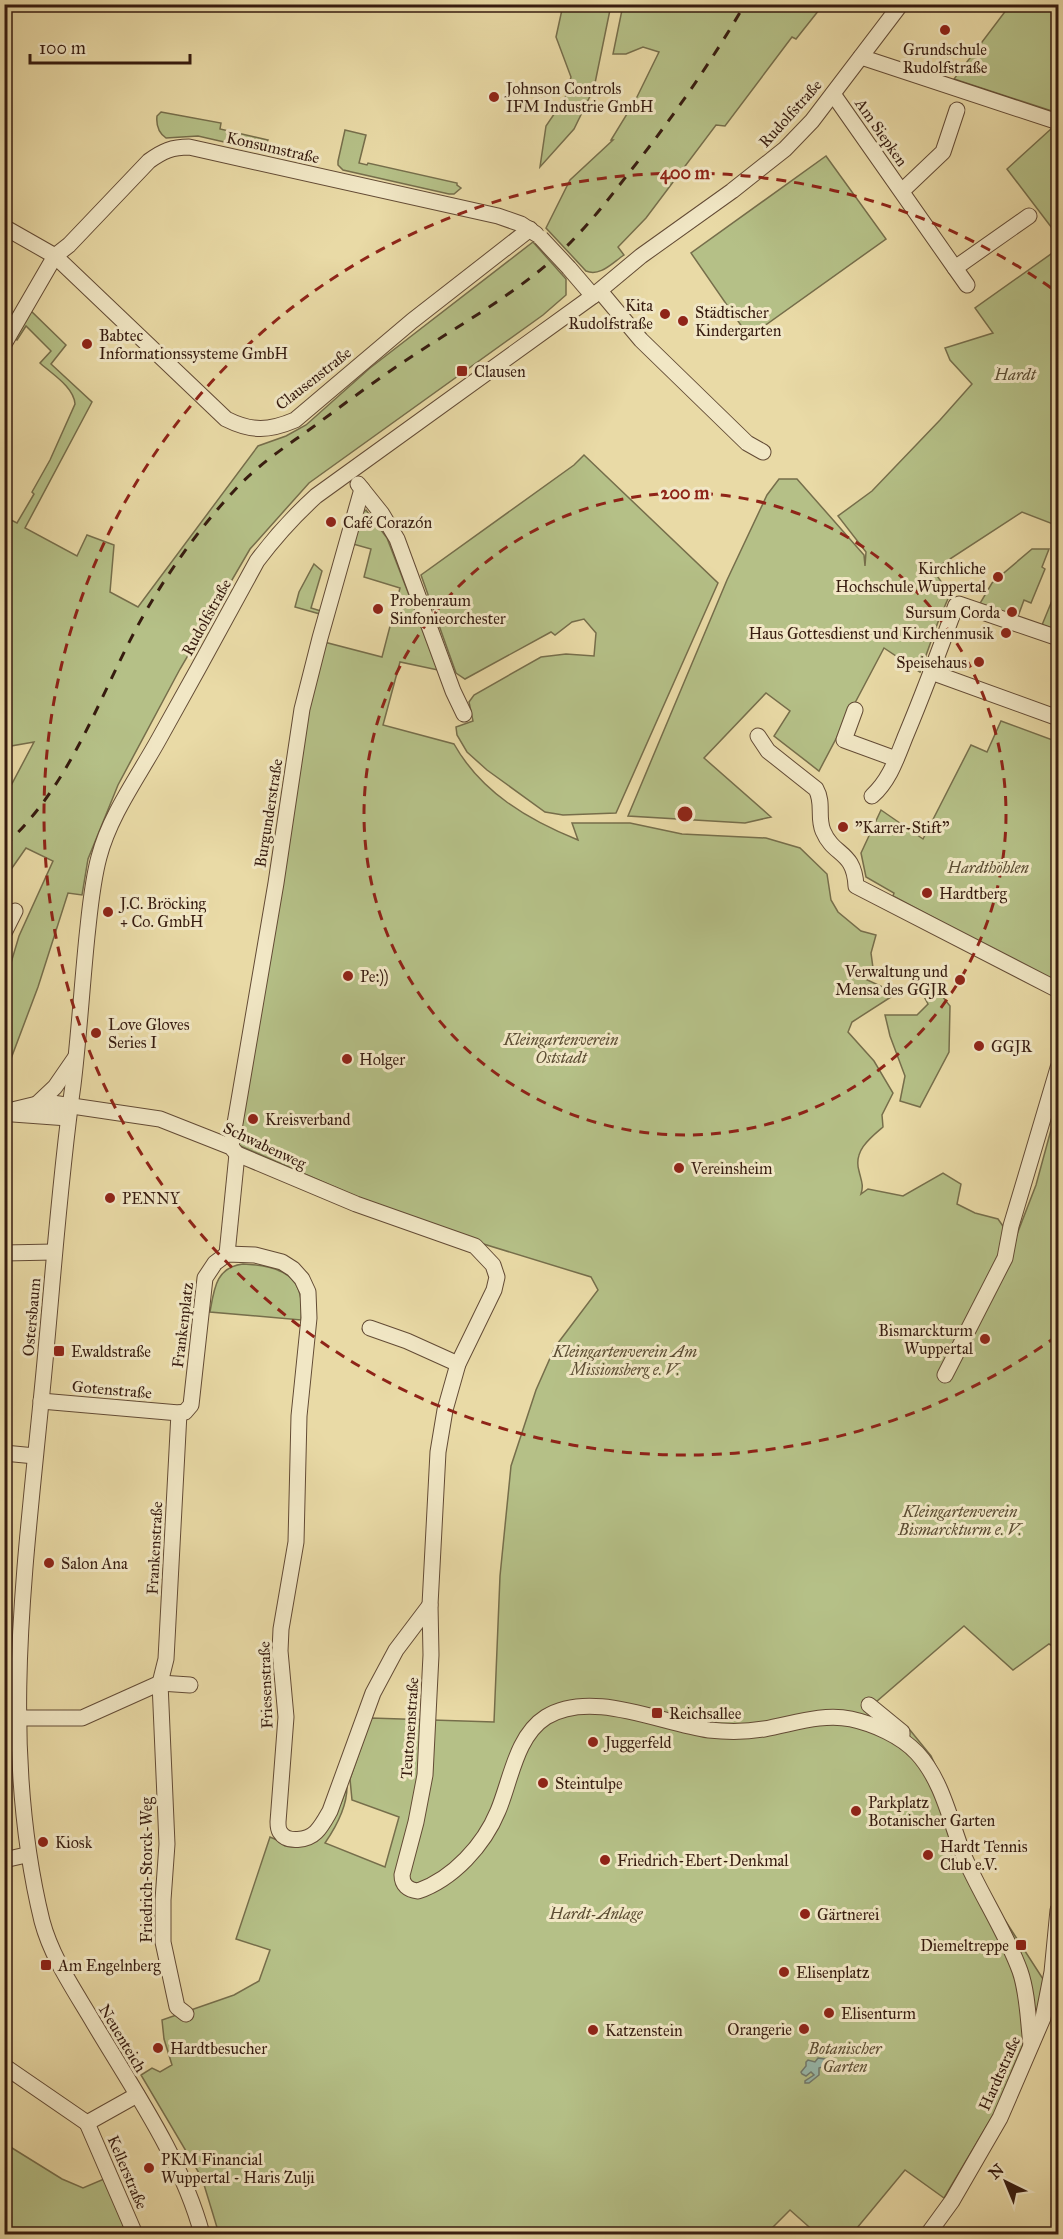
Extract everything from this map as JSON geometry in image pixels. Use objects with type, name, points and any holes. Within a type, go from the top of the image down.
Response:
[{"type":"street","name":"Rudolfstraße","points":[[69,1112],[92,895],[99,856],[115,818],[257,561],[274,538],[316,496],[597,293],[641,256],[742,184],[785,149],[833,94],[901,4]]},
{"type":"street","points":[[861,57],[1059,122]]},
{"type":"street","name":"Am Siepken","points":[[833,94],[967,285]]},
{"type":"street","name":"Am Siepken","points":[[902,191],[943,152],[957,110]]},
{"type":"street","name":"Konsumstraße","points":[[4,344],[55,256],[69,245],[149,160],[174,147],[189,147],[498,216],[521,224],[535,233],[597,293]]},
{"type":"street","points":[[955,268],[1029,216]]},
{"type":"street","name":"Clausenstraße","points":[[4,227],[55,256],[215,410],[238,425],[262,429],[273,428],[295,420],[412,321],[535,233]]},
{"type":"street","points":[[597,293],[747,443],[763,452]]},
{"type":"street","points":[[349,472],[382,514],[397,539],[453,691],[464,714]]},
{"type":"street","name":"Burgunderstraße","points":[[227,1254],[234,1151],[302,709],[362,489]]},
{"type":"street","points":[[872,796],[881,788],[896,759],[956,605],[959,604],[1059,638]]},
{"type":"street","points":[[931,672],[1059,718]]},
{"type":"street","points":[[855,710],[844,740],[896,759]]},
{"type":"street","points":[[758,736],[768,751],[816,789],[821,797],[821,826],[824,834],[837,850],[850,860],[855,872],[856,886],[918,920],[1059,990]]},
{"type":"street","points":[[4,933],[15,911]]},
{"type":"street","points":[[37,1104],[55,1088],[76,1056]]},
{"type":"street","points":[[945,1375],[1005,1258],[1011,1226],[1059,1068]]},
{"type":"street","points":[[4,1113],[37,1104],[52,1103],[69,1112]]},
{"type":"street","points":[[4,1113],[69,1112]]},
{"type":"street","name":"Schwabenweg","points":[[69,1112],[160,1119],[356,1204],[475,1246]]},
{"type":"street","name":"Ostersbaum","points":[[26,1855],[11,1640],[35,1456],[69,1112]]},
{"type":"street","name":"Teutonenstraße","points":[[475,1246],[493,1265],[496,1277],[494,1290],[458,1364],[438,1452],[430,1605],[431,1655],[425,1775],[420,1806],[402,1875],[403,1883],[412,1891],[425,1889],[442,1878],[482,1841],[499,1810],[522,1745],[543,1719],[564,1708],[595,1706],[729,1732],[755,1730],[817,1718],[839,1717],[874,1726],[903,1741]]},
{"type":"street","points":[[4,1253],[54,1252]]},
{"type":"street","name":"Friesenstraße","points":[[227,1254],[271,1258],[292,1269],[302,1279],[308,1292],[309,1318],[299,1416],[296,1542],[280,1640],[286,1717],[278,1822],[280,1832],[285,1836],[295,1840],[308,1837],[315,1833],[322,1824],[330,1811],[373,1693],[396,1650],[430,1605]]},
{"type":"street","name":"Frankenplatz","points":[[179,1413],[185,1412],[190,1405],[205,1278],[215,1263],[227,1254]]},
{"type":"street","points":[[370,1328],[407,1341],[458,1364]]},
{"type":"street","name":"Gotenstraße","points":[[41,1401],[179,1413]]},
{"type":"street","name":"Frankenstraße","points":[[160,1683],[166,1659],[179,1413]]},
{"type":"street","points":[[4,1453],[35,1456]]},
{"type":"street","points":[[16,1718],[82,1718],[160,1683],[190,1685]]},
{"type":"street","name":"Friedrich-Storck-Weg","points":[[160,1683],[167,1844],[162,1900],[163,1942],[177,2007],[186,2014]]},
{"type":"street","points":[[869,1705],[902,1732],[903,1741],[916,1752],[939,1787],[964,1855],[1020,1971],[1032,2044]]},
{"type":"street","points":[[4,1860],[26,1855]]},
{"type":"street","name":"Neuenteich","points":[[26,1855],[41,1918],[55,1956],[176,2166],[196,2213],[202,2235]]},
{"type":"street","name":"Hardtstraße","points":[[928,2235],[952,2201],[1000,2118],[1046,2012],[1059,1910]]},
{"type":"street","points":[[4,2066],[87,2123],[137,2095]]},
{"type":"street","name":"Kellerstraße","points":[[87,2123],[135,2235]]},
{"type":"green space","points":[[563,5],[611,5],[594,88],[574,129],[540,167],[546,126],[565,98],[571,77],[556,37]]},
{"type":"green space","points":[[623,5],[823,5],[796,39],[792,37],[725,126],[716,125],[646,218],[618,247],[624,255],[601,271],[591,272],[586,271],[546,228],[570,180],[613,140],[611,140],[635,101],[659,52],[643,47],[626,54],[613,54]]},
{"type":"green space","points":[[1010,5],[1058,5],[1058,113],[954,79]]},
{"type":"green space","points":[[161,112],[221,123],[220,129],[268,140],[264,148],[259,150],[198,136],[166,138],[158,126],[157,116]]},
{"type":"green space","points":[[1052,128],[1058,130],[1058,236],[1007,169]]},
{"type":"green space","points":[[345,130],[366,135],[359,163],[457,183],[461,188],[454,194],[449,194],[343,170],[338,165],[338,161]]},
{"type":"green space","points":[[826,156],[886,239],[749,337],[691,253]]},
{"type":"green space","points":[[533,242],[566,279],[566,295],[543,315],[309,483],[250,549],[180,669],[118,785],[88,859],[82,895],[68,893],[38,987],[9,1064],[5,1101],[5,983],[19,936],[53,861],[26,848],[5,878],[5,797],[34,742],[5,747],[5,517],[17,523],[34,494],[32,492],[50,460],[75,404],[67,386],[40,363],[51,351],[26,326],[17,340],[15,339],[31,311],[66,345],[51,364],[92,402],[25,528],[77,556],[87,535],[114,545],[110,592],[138,607],[258,446],[286,436],[306,425],[370,368]]},
{"type":"green space","name":"Hardt","points":[[1058,249],[1058,526],[1022,512],[933,570],[942,583],[953,587],[920,672],[884,648],[819,771],[774,736],[790,711],[766,693],[704,758],[771,817],[745,823],[628,816],[727,580],[767,495],[779,479],[797,479],[864,555],[865,566],[866,552],[838,516],[872,491],[972,384],[950,360],[945,348],[993,333],[975,308]]},
{"type":"green space","points":[[584,455],[718,583],[616,813],[563,815],[545,812],[487,770],[467,752],[457,735],[456,727],[473,721],[469,702],[474,695],[541,657],[566,654],[594,656],[596,633],[584,619],[572,622],[555,635],[551,632],[465,679],[456,673],[421,575],[574,465]]},
{"type":"green space","points":[[366,510],[387,538],[438,670],[400,662],[383,725],[454,744],[478,776],[507,802],[541,823],[578,840],[572,823],[630,823],[682,834],[766,838],[800,848],[827,874],[831,900],[838,912],[861,931],[876,935],[871,953],[873,968],[863,978],[885,988],[891,997],[852,1022],[848,1032],[874,1061],[893,1093],[882,1115],[883,1127],[864,1146],[858,1157],[861,1194],[868,1189],[903,1196],[943,1173],[961,1184],[957,1204],[975,1213],[998,1219],[1014,1242],[1036,1185],[1058,1104],[1058,1649],[1049,1644],[1013,1670],[964,1626],[876,1702],[910,1730],[931,1756],[946,1788],[936,1797],[1001,1914],[1043,1979],[1042,1999],[995,2112],[944,2198],[905,2170],[852,2234],[817,2234],[790,2210],[766,2234],[219,2234],[202,2178],[141,2075],[152,2068],[160,2072],[172,2065],[164,2039],[162,2020],[234,1995],[259,1981],[270,1950],[236,1939],[270,1837],[291,1846],[341,1803],[347,1787],[340,1816],[325,1843],[385,1867],[399,1817],[352,1800],[350,1779],[371,1718],[494,1722],[500,1576],[511,1466],[536,1390],[555,1347],[598,1290],[591,1277],[477,1242],[355,1196],[236,1144],[308,706],[324,642],[382,657],[400,588],[364,577],[371,549],[353,544],[361,514]]},
{"type":"green space","points":[[1032,549],[1049,549],[1042,567],[1045,569],[1031,603],[1024,600],[1017,619],[979,605],[992,583]]},
{"type":"green space","points":[[314,564],[322,571],[311,608],[321,611],[320,614],[295,607],[299,592]]},
{"type":"green space","points":[[1058,586],[1058,631],[1042,625]]},
{"type":"green space","name":"Hardthöhlen","points":[[1001,721],[1058,742],[1058,984],[893,896],[894,893],[866,877],[861,853],[881,810],[923,839],[971,745],[987,752]]},
{"type":"green space","points":[[920,989],[938,991],[950,1006],[949,1052],[920,1107],[900,1101],[905,1076],[885,1015],[917,1015],[928,1004]]},
{"type":"green space","points":[[243,1264],[270,1267],[289,1276],[300,1293],[301,1320],[210,1312],[215,1287],[222,1274],[234,1266]]},
{"type":"green space","points":[[4,2143],[62,2179],[83,2188],[104,2179],[127,2234],[5,2234]]},
{"type":"shaded area","points":[[818,2058],[825,2059],[828,2065],[819,2068],[819,2075],[809,2083],[805,2083],[814,2075],[811,2072],[806,2076],[802,2074],[806,2062],[808,2060],[815,2062]]},
{"type":"railway","points":[[4,846],[27,823],[64,771],[147,609],[181,556],[219,507],[251,474],[281,450],[393,369],[530,278],[558,255],[595,216],[660,133],[704,70],[745,4]]},
{"type":"place","name":"Grundschule Rudolfstraße","points":[[945,30]]},
{"type":"place","name":"Johnson Controls IFM Industrie GmbH","points":[[494,97]]},
{"type":"place","name":"Kita Rudolfstraße","points":[[665,314]]},
{"type":"place","name":"Städtischer Kindergarten","points":[[683,321]]},
{"type":"place","name":"Babtec Informationssysteme GmbH","points":[[87,344]]},
{"type":"place","name":"Clausen","points":[[462,371]]},
{"type":"place","name":"Café Corazón","points":[[331,522]]},
{"type":"place","name":"Kirchliche Hochschule Wuppertal","points":[[998,577]]},
{"type":"place","name":"Probenraum Sinfonieorchester","points":[[378,609]]},
{"type":"place","name":"Sursum Corda","points":[[1012,612]]},
{"type":"place","name":"Haus Gottesdienst und Kirchenmusik","points":[[1006,633]]},
{"type":"place","name":"Speisehaus","points":[[979,662]]},
{"type":"place","name":"\"Karrer-Stift\"","points":[[843,827]]},
{"type":"place","name":"Hardtberg","points":[[927,893]]},
{"type":"place","name":"J.C. Bröcking + Co. GmbH","points":[[108,912]]},
{"type":"place","name":"Pe:))","points":[[348,976]]},
{"type":"place","name":"Verwaltung und Mensa des GGJR","points":[[960,980]]},
{"type":"place","name":"Love Gloves Series I","points":[[96,1033]]},
{"type":"place","name":"GGJR","points":[[979,1046]]},
{"type":"place","name":"Holger","points":[[347,1059]]},
{"type":"place","name":"Kreisverband","points":[[253,1119]]},
{"type":"place","name":"Vereinsheim","points":[[679,1168]]},
{"type":"place","name":"PENNY","points":[[110,1198]]},
{"type":"place","name":"Bismarckturm Wuppertal","points":[[985,1339]]},
{"type":"place","name":"Ewaldstraße","points":[[59,1351]]},
{"type":"place","name":"Salon Ana","points":[[49,1563]]},
{"type":"place","name":"Reichsallee","points":[[657,1713]]},
{"type":"place","name":"Juggerfeld","points":[[593,1742]]},
{"type":"place","name":"Steintulpe","points":[[543,1783]]},
{"type":"place","name":"Parkplatz Botanischer Garten","points":[[856,1811]]},
{"type":"place","name":"Kiosk","points":[[43,1842]]},
{"type":"place","name":"Hardt Tennis Club e.V.","points":[[928,1855]]},
{"type":"place","name":"Friedrich-Ebert-Denkmal","points":[[605,1860]]},
{"type":"place","name":"Gärtnerei","points":[[805,1914]]},
{"type":"place","name":"Diemeltreppe","points":[[1021,1945]]},
{"type":"place","name":"Am Engelnberg","points":[[46,1965]]},
{"type":"place","name":"Elisenplatz","points":[[784,1972]]},
{"type":"place","name":"Elisenturm","points":[[829,2013]]},
{"type":"place","name":"Orangerie","points":[[804,2029]]},
{"type":"place","name":"Katzenstein","points":[[593,2030]]},
{"type":"place","name":"Hardtbesucher","points":[[158,2048]]},
{"type":"place","name":"PKM Financial Wuppertal - Haris Zulji","points":[[149,2168]]},
{"type":"park label","name":"Kleingartenverein Oststadt","points":[[561,1048]]},
{"type":"park label","name":"Kleingartenverein Am Missionsberg e. V.","points":[[625,1360]]},
{"type":"park label","name":"Kleingartenverein Bismarckturm e. V.","points":[[960,1520]]},
{"type":"park label","name":"Hardt-Anlage","points":[[596,1913]]},
{"type":"park label","name":"Botanischer Garten","points":[[845,2057]]}]
